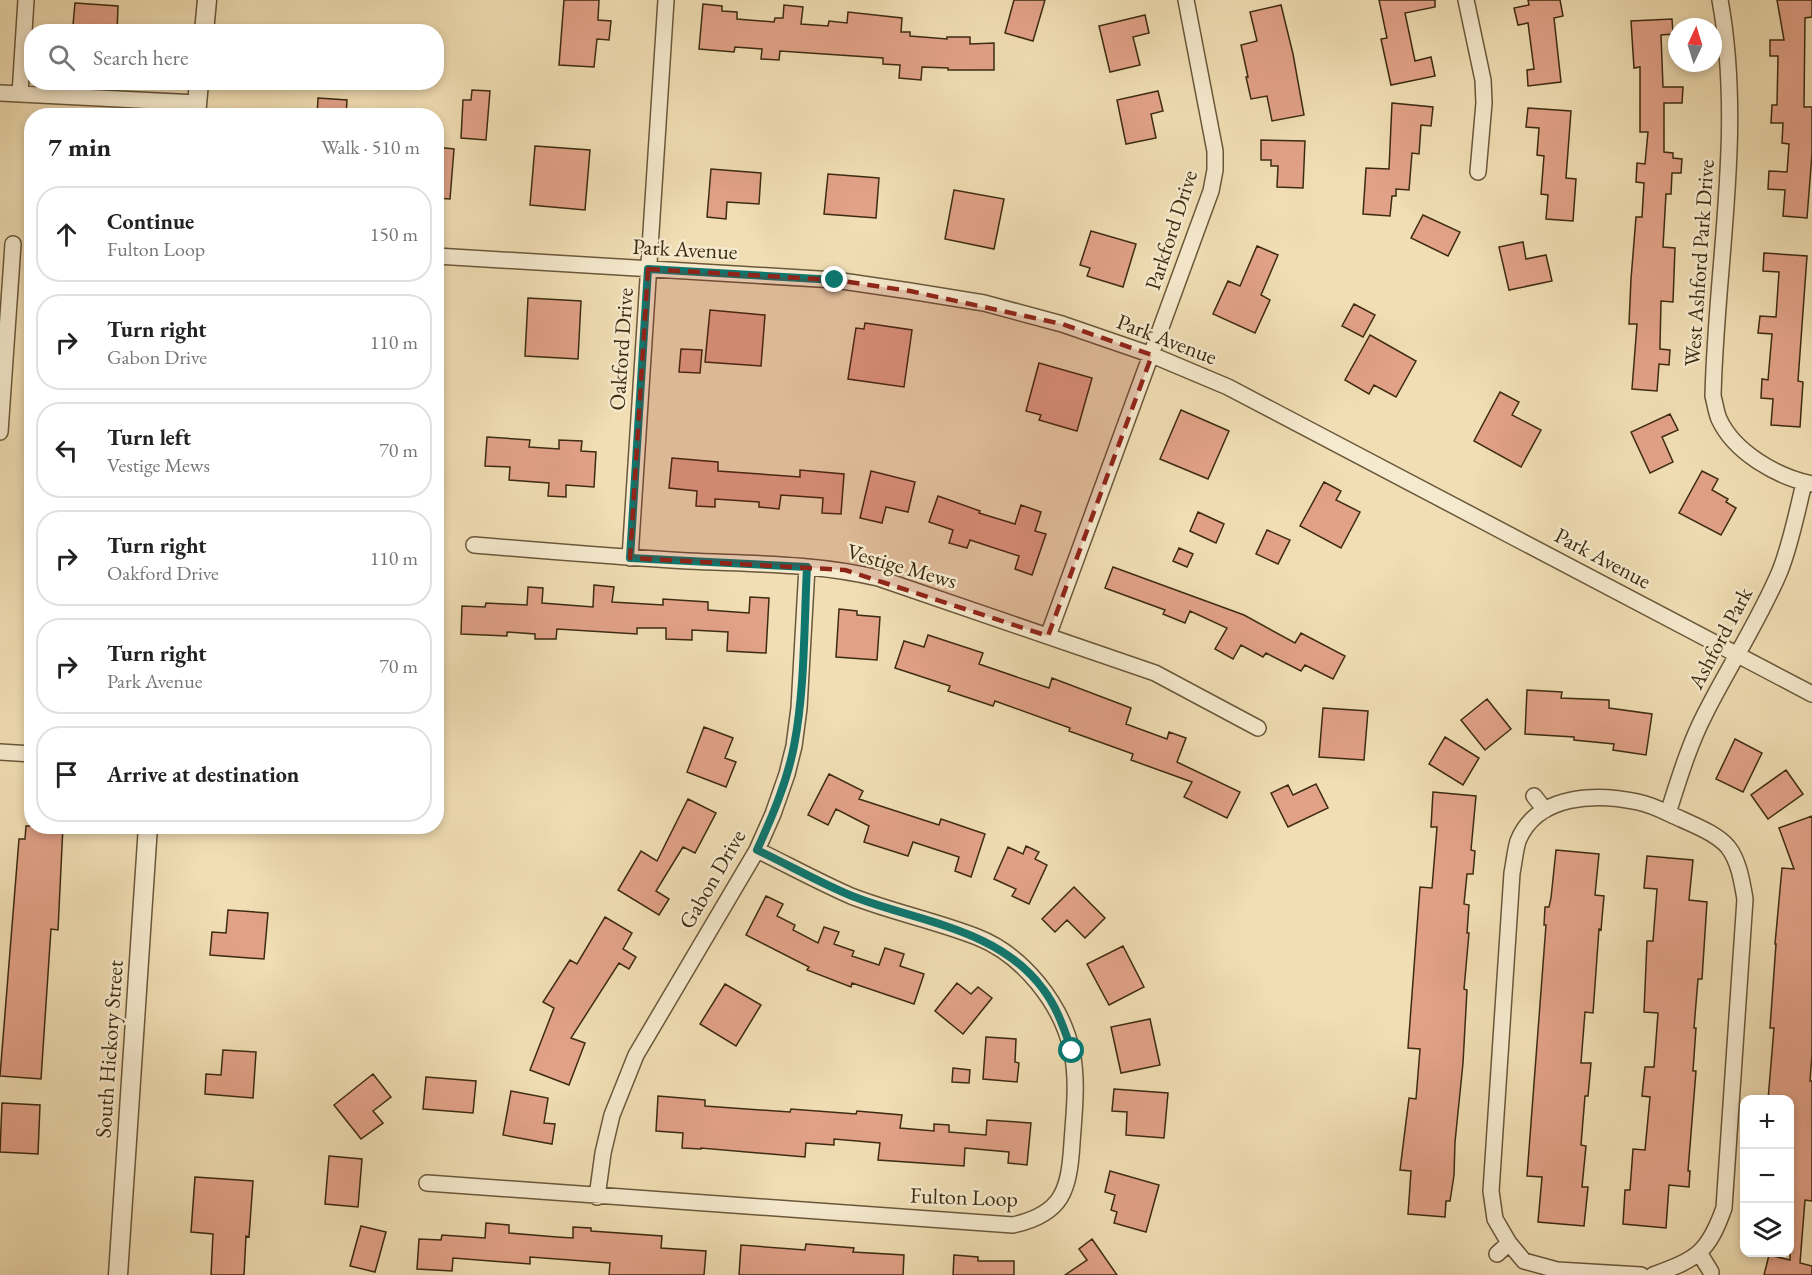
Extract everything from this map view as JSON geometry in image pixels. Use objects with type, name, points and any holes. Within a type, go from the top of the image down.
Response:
[{"type":"street","points":[[25,24],[26,0]]},
{"type":"street","points":[[205,24],[207,0]]},
{"type":"street","name":"Oakford Drive","points":[[630,558],[666,0]]},
{"type":"street","name":"Parkford Drive","points":[[1048,636],[1211,191],[1215,170],[1215,150],[1186,0]]},
{"type":"street","points":[[1466,0],[1482,80],[1484,103],[1478,172]]},
{"type":"street","name":"West Ashford Park Drive","points":[[1720,0],[1728,79],[1729,139],[1713,396],[1719,418],[1734,442],[1757,462],[1808,483]]},
{"type":"street","points":[[21,94],[24,38]]},
{"type":"street","points":[[197,108],[198,90]]},
{"type":"street","points":[[0,93],[185,108]]},
{"type":"street","points":[[0,432],[2,367],[13,244]]},
{"type":"street","name":"Park Avenue","points":[[444,256],[835,280],[984,303],[1062,324],[1152,355],[1228,387],[1812,694]]},
{"type":"street","name":"Ashford Park","points":[[1668,813],[1704,715],[1764,606],[1780,570],[1808,483]]},
{"type":"street","name":"Vestige Mews","points":[[474,545],[630,558],[845,570],[878,578],[1155,673],[1258,728]]},
{"type":"street","name":"Gabon Drive","points":[[597,1197],[603,1153],[612,1115],[636,1055],[757,850],[773,813],[794,746],[799,708],[807,567]]},
{"type":"street","points":[[0,752],[24,754]]},
{"type":"street","points":[[1534,796],[1545,810]]},
{"type":"street","points":[[1641,1275],[1557,1270],[1524,1261],[1509,1243],[1495,1219],[1491,1191],[1512,873],[1518,842],[1528,825],[1545,810],[1566,800],[1591,796],[1640,802],[1707,831],[1728,847],[1742,877],[1745,899],[1724,1208],[1717,1228],[1700,1254],[1680,1265],[1653,1275]]},
{"type":"street","name":"South Hickory Street","points":[[118,1275],[147,834]]},
{"type":"street","name":"Fulton Loop","points":[[427,1183],[597,1197],[1013,1225],[1033,1220],[1051,1210],[1064,1192],[1071,1166],[1076,1086],[1072,1051],[1061,1019],[1043,988],[1013,958],[979,938],[852,896],[757,850]]},
{"type":"street","points":[[1497,1254],[1509,1243]]},
{"type":"street","points":[[1700,1254],[1711,1272]]},
{"type":"highlighted area","points":[[648,269],[835,280],[910,291],[1062,324],[1152,355],[1048,636],[845,570],[630,558]]},
{"type":"building","points":[[564,0],[599,0],[598,20],[611,21],[609,40],[597,39],[594,67],[559,65]]},
{"type":"building","points":[[1014,0],[1045,0],[1033,41],[1005,33]]},
{"type":"building","points":[[1379,0],[1435,0],[1435,7],[1405,13],[1415,61],[1431,57],[1435,76],[1391,85],[1381,39],[1387,38]]},
{"type":"building","points":[[1528,0],[1560,0],[1563,16],[1554,18],[1561,82],[1528,86],[1527,70],[1534,69],[1528,23],[1518,25],[1514,8],[1529,5]]},
{"type":"building","points":[[1777,0],[1812,0],[1812,17],[1805,18],[1804,107],[1812,107],[1812,154],[1807,218],[1783,216],[1785,190],[1768,189],[1769,171],[1787,172],[1789,144],[1782,143],[1783,123],[1771,123],[1772,105],[1777,105],[1778,56],[1770,56],[1770,40],[1784,40]]},
{"type":"building","points":[[75,3],[118,6],[117,24],[73,24]]},
{"type":"building","points":[[703,4],[722,6],[722,11],[737,12],[737,19],[774,22],[775,18],[783,18],[784,5],[803,7],[801,24],[828,26],[829,21],[847,23],[848,12],[902,18],[901,32],[910,32],[910,36],[947,39],[947,37],[970,37],[970,44],[994,43],[994,70],[948,70],[948,68],[922,67],[921,80],[899,78],[900,65],[883,64],[883,58],[780,51],[779,60],[761,59],[762,49],[735,47],[734,52],[699,49]]},
{"type":"building","points":[[1281,5],[1304,115],[1272,121],[1267,96],[1251,99],[1241,45],[1257,41],[1250,12]]},
{"type":"building","points":[[1145,15],[1149,33],[1133,37],[1140,65],[1110,72],[1099,26]]},
{"type":"building","points":[[1668,19],[1668,34],[1661,35],[1663,87],[1683,87],[1682,103],[1664,103],[1664,152],[1673,153],[1673,158],[1682,159],[1681,173],[1672,173],[1671,194],[1666,194],[1663,247],[1675,248],[1673,302],[1661,301],[1660,349],[1670,350],[1669,365],[1659,364],[1657,391],[1632,389],[1637,324],[1629,324],[1631,279],[1636,217],[1642,217],[1644,183],[1636,182],[1637,163],[1645,164],[1648,132],[1640,132],[1640,67],[1634,68],[1631,21]]},
{"type":"building","points":[[472,90],[490,91],[486,140],[461,138],[463,100],[471,100]]},
{"type":"building","points":[[1158,91],[1163,111],[1151,114],[1156,138],[1126,144],[1117,100]]},
{"type":"building","points":[[318,98],[347,100],[346,108],[317,108]]},
{"type":"building","points":[[1392,103],[1433,107],[1431,126],[1421,125],[1419,154],[1412,153],[1409,190],[1396,189],[1396,196],[1392,196],[1390,216],[1363,214],[1366,168],[1389,169]]},
{"type":"building","points":[[1528,108],[1571,111],[1566,178],[1576,179],[1573,221],[1546,219],[1548,195],[1541,194],[1544,156],[1537,155],[1539,128],[1526,127]]},
{"type":"building","points":[[1261,140],[1305,141],[1303,188],[1277,187],[1278,166],[1271,166],[1271,160],[1261,160]]},
{"type":"building","points":[[535,146],[590,150],[585,210],[530,205]]},
{"type":"building","points":[[444,148],[454,149],[450,199],[444,199]]},
{"type":"building","points":[[711,169],[761,173],[759,204],[727,202],[726,219],[707,217]]},
{"type":"building","points":[[828,174],[879,178],[876,218],[824,214]]},
{"type":"building","points":[[954,190],[1004,199],[994,249],[945,239]]},
{"type":"building","points":[[1423,215],[1460,232],[1448,256],[1411,238]]},
{"type":"building","points":[[1091,231],[1136,244],[1123,287],[1087,276],[1090,268],[1080,265]]},
{"type":"building","points":[[1523,242],[1526,259],[1546,255],[1552,281],[1509,290],[1499,247]]},
{"type":"building","points":[[1257,246],[1278,255],[1261,295],[1270,300],[1255,333],[1213,314],[1228,281],[1240,286]]},
{"type":"building","points":[[1764,253],[1807,256],[1798,381],[1803,382],[1800,427],[1771,425],[1773,399],[1761,398],[1762,379],[1768,380],[1772,334],[1758,333],[1760,316],[1776,317],[1779,272],[1763,271]]},
{"type":"building","points":[[528,298],[581,301],[578,359],[525,356]]},
{"type":"building","points":[[1354,304],[1375,315],[1363,337],[1342,326]]},
{"type":"building","points":[[710,310],[765,315],[761,366],[705,362]]},
{"type":"building","points":[[865,323],[912,330],[904,387],[848,379],[856,328],[864,329]]},
{"type":"building","points":[[1370,335],[1416,361],[1396,397],[1374,385],[1369,394],[1345,380]]},
{"type":"building","points":[[681,349],[702,350],[700,373],[679,372]]},
{"type":"building","points":[[1039,363],[1092,378],[1077,431],[1039,420],[1041,415],[1026,411]]},
{"type":"building","points":[[1500,392],[1519,402],[1512,415],[1541,430],[1521,467],[1474,441]]},
{"type":"building","points":[[1181,410],[1229,431],[1208,479],[1160,459]]},
{"type":"building","points":[[1670,414],[1678,430],[1662,437],[1673,462],[1650,473],[1631,432]]},
{"type":"building","points":[[487,437],[530,440],[529,447],[559,449],[559,440],[582,441],[581,451],[596,452],[594,487],[566,485],[566,497],[548,496],[549,483],[509,480],[510,467],[485,466]]},
{"type":"building","points":[[672,458],[718,462],[718,471],[800,477],[800,470],[844,474],[841,514],[822,513],[823,498],[781,495],[779,509],[759,507],[759,502],[715,499],[715,507],[696,506],[697,491],[669,488]]},
{"type":"building","points":[[871,471],[915,482],[908,512],[886,507],[882,523],[860,518]]},
{"type":"building","points":[[1702,471],[1718,479],[1712,490],[1728,499],[1726,502],[1736,508],[1721,535],[1679,513]]},
{"type":"building","points":[[1324,482],[1341,491],[1336,500],[1360,512],[1341,548],[1300,526]]},
{"type":"building","points":[[938,496],[980,511],[979,513],[1015,524],[1021,505],[1041,512],[1035,531],[1046,534],[1032,575],[1015,569],[1019,556],[970,540],[967,548],[949,543],[953,530],[929,522]]},
{"type":"building","points":[[1198,512],[1224,524],[1216,543],[1190,531]]},
{"type":"building","points":[[1267,530],[1290,540],[1278,564],[1256,554]]},
{"type":"building","points":[[1179,548],[1193,554],[1187,567],[1173,561]]},
{"type":"building","points":[[1113,567],[1244,615],[1295,643],[1301,633],[1345,656],[1333,679],[1305,665],[1301,671],[1266,653],[1263,657],[1241,645],[1233,659],[1215,649],[1227,628],[1190,611],[1185,623],[1163,614],[1165,610],[1105,588]]},
{"type":"building","points":[[594,585],[614,587],[612,602],[663,605],[663,599],[708,602],[708,610],[749,613],[750,597],[769,598],[766,653],[727,651],[728,632],[692,630],[692,640],[666,639],[666,628],[637,628],[637,634],[557,629],[556,639],[535,639],[535,634],[507,632],[507,636],[461,634],[462,606],[485,607],[486,603],[527,605],[528,587],[543,588],[542,603],[593,607]]},
{"type":"building","points":[[839,609],[857,611],[857,615],[880,617],[877,660],[836,657]]},
{"type":"building","points":[[928,635],[983,653],[979,664],[1049,688],[1052,678],[1131,708],[1126,724],[1167,739],[1169,732],[1186,738],[1177,762],[1240,792],[1227,818],[1184,797],[1192,782],[1131,760],[1133,754],[995,701],[993,706],[948,691],[950,686],[895,668],[904,641],[924,647]]},
{"type":"building","points":[[1527,690],[1562,692],[1561,698],[1609,700],[1609,708],[1652,714],[1646,755],[1613,750],[1614,744],[1574,740],[1574,737],[1525,734]]},
{"type":"building","points":[[1487,699],[1511,729],[1485,750],[1461,720]]},
{"type":"building","points":[[1323,708],[1368,711],[1364,760],[1319,757]]},
{"type":"building","points":[[704,727],[733,738],[725,758],[736,762],[726,787],[687,772]]},
{"type":"building","points":[[1445,737],[1479,758],[1463,785],[1429,764]]},
{"type":"building","points":[[1735,739],[1762,753],[1743,792],[1716,779]]},
{"type":"building","points":[[1786,770],[1803,794],[1768,819],[1751,795]]},
{"type":"building","points":[[829,774],[863,791],[859,799],[939,825],[941,819],[985,834],[971,877],[955,871],[959,857],[913,842],[908,856],[864,842],[869,826],[836,809],[828,825],[808,815]]},
{"type":"building","points":[[1316,784],[1328,808],[1288,827],[1271,793],[1288,785],[1293,795]]},
{"type":"building","points":[[1433,792],[1476,796],[1471,850],[1475,851],[1473,874],[1467,874],[1464,904],[1469,905],[1467,933],[1469,933],[1464,989],[1467,990],[1463,1063],[1454,1175],[1450,1201],[1446,1201],[1445,1217],[1408,1214],[1411,1171],[1400,1170],[1409,1098],[1416,1099],[1420,1049],[1408,1048],[1420,887],[1432,888],[1437,827],[1431,827]]},
{"type":"building","points":[[688,799],[716,813],[695,853],[683,847],[656,891],[669,899],[659,915],[618,890],[641,851],[657,861]]},
{"type":"building","points":[[1812,816],[1810,1081],[1812,1081],[1812,1201],[1805,1200],[1800,1263],[1812,1266],[1812,1275],[1764,1275],[1768,1257],[1790,1260],[1790,1257],[1794,1257],[1794,1095],[1768,1095],[1774,1028],[1770,1028],[1775,944],[1782,868],[1794,869],[1779,828]]},
{"type":"building","points":[[25,834],[63,834],[58,930],[51,929],[41,1079],[0,1076],[19,839],[25,839]]},
{"type":"building","points":[[1026,846],[1039,852],[1035,859],[1047,865],[1029,904],[1012,896],[1016,889],[994,879],[1008,847],[1023,854]]},
{"type":"building","points":[[1556,850],[1599,854],[1595,895],[1604,896],[1601,930],[1599,929],[1593,1013],[1585,1012],[1581,1063],[1591,1063],[1588,1096],[1585,1096],[1581,1145],[1586,1146],[1582,1187],[1588,1187],[1584,1226],[1538,1222],[1542,1177],[1527,1176],[1546,925],[1544,925],[1545,907],[1549,907],[1551,898]]},
{"type":"building","points":[[1647,856],[1693,860],[1689,900],[1707,902],[1702,979],[1698,979],[1694,1028],[1696,1028],[1693,1071],[1696,1071],[1688,1171],[1690,1171],[1689,1187],[1669,1185],[1666,1228],[1623,1224],[1625,1190],[1630,1190],[1633,1149],[1645,1150],[1650,1097],[1642,1096],[1645,1067],[1654,1067],[1658,1013],[1644,1012],[1647,941],[1653,941],[1657,889],[1644,888]]},
{"type":"building","points":[[1074,887],[1105,918],[1085,938],[1067,920],[1055,932],[1042,919]]},
{"type":"building","points":[[766,896],[783,904],[777,916],[795,925],[793,930],[818,943],[824,927],[839,932],[834,944],[854,951],[852,956],[879,965],[885,948],[904,954],[900,966],[924,974],[914,1004],[852,983],[851,987],[807,970],[809,967],[746,935]]},
{"type":"building","points":[[228,910],[268,913],[264,959],[210,955],[212,932],[226,933]]},
{"type":"building","points":[[605,917],[632,933],[623,949],[636,957],[629,969],[619,963],[571,1038],[585,1043],[569,1085],[530,1070],[554,1008],[543,1002],[570,960],[577,964]]},
{"type":"building","points":[[1123,946],[1144,987],[1109,1005],[1087,964]]},
{"type":"building","points":[[957,983],[971,994],[978,987],[992,998],[963,1034],[935,1011]]},
{"type":"building","points":[[725,984],[761,1005],[736,1046],[700,1024]]},
{"type":"building","points":[[1150,1019],[1160,1065],[1121,1073],[1111,1027]]},
{"type":"building","points":[[986,1037],[1016,1039],[1015,1062],[1019,1063],[1017,1082],[983,1079]]},
{"type":"building","points":[[223,1050],[256,1052],[253,1098],[205,1094],[206,1074],[221,1075]]},
{"type":"building","points":[[953,1068],[970,1070],[969,1083],[952,1082]]},
{"type":"building","points":[[373,1074],[391,1097],[373,1111],[383,1123],[361,1139],[334,1105]]},
{"type":"building","points":[[426,1077],[476,1081],[473,1113],[423,1109]]},
{"type":"building","points":[[1114,1089],[1168,1093],[1164,1138],[1126,1135],[1127,1112],[1112,1111]]},
{"type":"building","points":[[511,1091],[548,1098],[544,1123],[555,1124],[552,1144],[503,1135]]},
{"type":"building","points":[[658,1096],[705,1100],[705,1106],[790,1112],[791,1109],[902,1115],[900,1128],[934,1131],[934,1124],[949,1125],[949,1132],[986,1135],[987,1120],[1031,1123],[1027,1165],[1008,1163],[1009,1152],[965,1148],[964,1166],[878,1160],[880,1143],[834,1139],[834,1145],[806,1143],[805,1157],[682,1148],[683,1133],[656,1131]]},
{"type":"building","points":[[2,1103],[40,1105],[38,1154],[0,1152]]},
{"type":"building","points":[[329,1156],[362,1159],[358,1207],[325,1204]]},
{"type":"building","points":[[1110,1171],[1159,1185],[1146,1232],[1114,1223],[1117,1212],[1111,1210],[1115,1195],[1105,1192]]},
{"type":"building","points":[[195,1177],[253,1181],[244,1275],[211,1275],[213,1234],[191,1232]]},
{"type":"building","points":[[486,1223],[509,1225],[509,1233],[557,1237],[573,1238],[573,1227],[591,1228],[591,1231],[662,1236],[661,1248],[706,1251],[704,1275],[609,1275],[610,1263],[530,1257],[530,1264],[453,1258],[452,1271],[417,1269],[419,1239],[441,1240],[442,1235],[485,1238]]},
{"type":"building","points":[[361,1226],[386,1232],[375,1272],[350,1266]]},
{"type":"building","points":[[1092,1239],[1117,1275],[1065,1275],[1087,1260],[1079,1249]]},
{"type":"building","points":[[806,1244],[854,1248],[853,1252],[904,1255],[903,1275],[739,1275],[741,1245],[805,1250]]},
{"type":"building","points":[[954,1255],[978,1257],[978,1261],[1014,1261],[1014,1275],[953,1275]]},
{"type":"route","points":[[835,280],[648,269],[630,558],[807,567],[799,708],[794,746],[787,774],[757,850],[852,896],[979,938],[1013,958],[1043,988],[1061,1019],[1072,1051]]}]
